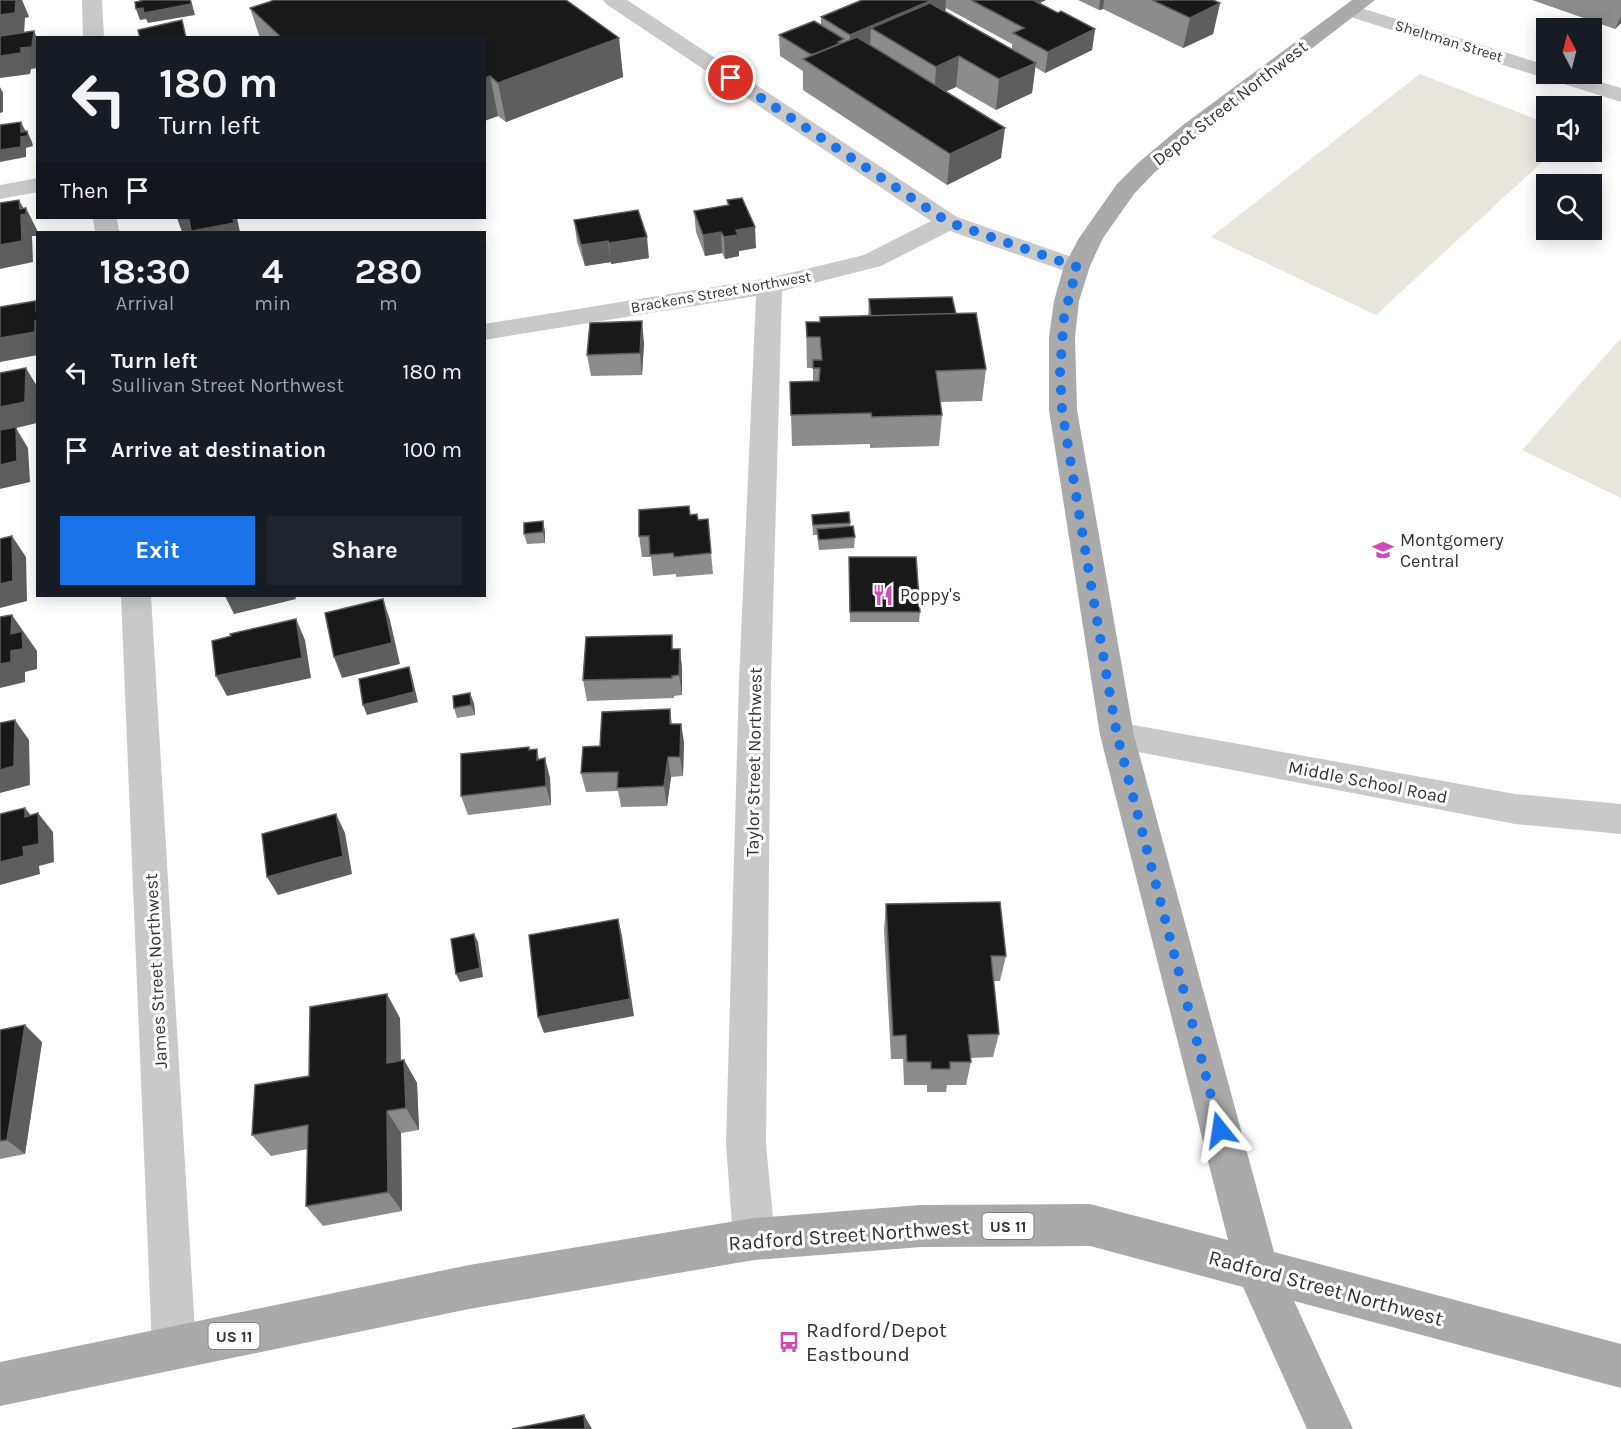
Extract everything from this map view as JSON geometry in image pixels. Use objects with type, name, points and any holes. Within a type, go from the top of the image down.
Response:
[{"type":"main road","name":"Depot Street Northwest","points":[[1330,1429],[1257,1269],[1117,735],[1062,410],[1060,371],[1064,317],[1077,267],[1098,227],[1124,190],[1160,153],[1358,5]]},
{"type":"main road","name":"Radford Street Northwest","points":[[0,1384],[469,1287],[754,1239],[921,1226],[1090,1225],[1621,1366]]},
{"type":"street","points":[[92,0],[94,36]]},
{"type":"street","points":[[613,0],[948,222],[1077,267]]},
{"type":"street","name":"Sheltman Street","points":[[1358,5],[1536,68]]},
{"type":"street","points":[[1585,84],[1621,95]]},
{"type":"street","points":[[0,192],[36,185]]},
{"type":"street","name":"Brackens Street Northwest","points":[[486,332],[769,286],[872,261],[948,222]]},
{"type":"street","name":"Taylor Street Northwest","points":[[754,1239],[746,1144],[755,681],[769,286]]},
{"type":"street","name":"James Street Northwest","points":[[136,597],[174,1348]]},
{"type":"street","name":"Middle School Road","points":[[1117,735],[1515,809],[1621,819]]},
{"type":"shaded area","points":[[1420,74],[1536,119],[1536,162],[1542,162],[1376,315],[1211,237]]},
{"type":"shaded area","points":[[1621,338],[1621,498],[1522,450]]},
{"type":"building","points":[[0,0],[16,0],[15,13],[0,15]]},
{"type":"building","points":[[140,0],[190,0],[191,4],[144,13],[143,8],[136,9],[135,2]]},
{"type":"building","points":[[566,0],[619,38],[498,83],[490,76],[486,78],[486,36],[280,36],[250,8],[272,1]]},
{"type":"building","points":[[862,0],[932,0],[850,35],[821,17]]},
{"type":"building","points":[[971,0],[1033,0],[1058,13],[1061,11],[1095,29],[1048,52],[1013,33],[1024,28]]},
{"type":"building","points":[[1152,0],[1213,0],[1220,3],[1190,18]]},
{"type":"building","points":[[930,3],[1036,63],[999,79],[959,56],[936,67],[871,28]]},
{"type":"building","points":[[182,20],[186,36],[140,36],[138,30]]},
{"type":"building","points":[[814,21],[844,39],[838,42],[841,43],[810,54],[779,35]]},
{"type":"building","points":[[34,31],[32,47],[21,48],[21,53],[0,56],[0,36]]},
{"type":"building","points":[[857,37],[1005,128],[950,154],[803,59]]},
{"type":"building","points":[[21,122],[21,132],[27,131],[28,136],[21,137],[21,147],[0,150],[0,125]]},
{"type":"building","points":[[742,198],[755,227],[736,230],[738,235],[724,237],[721,232],[703,235],[694,211],[729,205],[727,200]]},
{"type":"building","points":[[19,200],[20,209],[26,208],[26,214],[21,215],[22,241],[0,245],[0,203]]},
{"type":"building","points":[[638,210],[647,237],[581,245],[574,220]]},
{"type":"building","points":[[189,219],[233,219],[234,223],[191,231]]},
{"type":"building","points":[[952,297],[956,314],[871,316],[869,299]]},
{"type":"building","points":[[36,301],[35,332],[0,338],[0,307]]},
{"type":"building","points":[[976,313],[986,369],[936,371],[942,415],[872,417],[871,413],[791,415],[790,382],[819,381],[820,368],[813,368],[813,360],[822,360],[820,337],[807,337],[806,322],[820,322],[820,317]]},
{"type":"building","points":[[642,321],[640,353],[587,355],[590,323]]},
{"type":"building","points":[[26,368],[25,402],[0,407],[0,373]]},
{"type":"building","points":[[16,427],[17,461],[0,465],[0,430]]},
{"type":"building","points":[[689,506],[690,515],[697,514],[698,520],[708,519],[711,553],[674,557],[673,553],[650,555],[649,536],[639,536],[639,510]]},
{"type":"building","points":[[849,512],[850,523],[813,525],[812,515]]},
{"type":"building","points":[[543,521],[543,532],[524,534],[524,523]]},
{"type":"building","points":[[853,526],[855,537],[819,540],[817,529]]},
{"type":"building","points":[[12,536],[13,581],[0,584],[0,539]]},
{"type":"building","name":"Poppy's","points":[[849,557],[916,557],[920,612],[850,612]]},
{"type":"building","points":[[383,599],[392,643],[334,657],[325,613]]},
{"type":"building","points":[[12,615],[11,634],[22,631],[23,649],[11,651],[11,662],[0,664],[0,617]]},
{"type":"building","points":[[296,619],[302,658],[216,676],[212,641],[231,636],[230,634]]},
{"type":"building","points":[[672,635],[672,649],[680,649],[679,675],[672,676],[672,678],[583,680],[586,637]]},
{"type":"building","points":[[409,667],[414,692],[363,705],[359,679]]},
{"type":"building","points":[[470,693],[471,705],[454,708],[453,696]]},
{"type":"building","points":[[670,709],[670,724],[681,724],[680,757],[668,757],[664,786],[617,788],[618,772],[581,773],[583,747],[600,746],[602,712]]},
{"type":"building","points":[[15,720],[14,766],[0,770],[0,723]]},
{"type":"building","points":[[529,747],[529,750],[537,749],[537,760],[545,758],[546,786],[461,796],[461,754]]},
{"type":"building","points":[[25,808],[25,817],[38,813],[39,844],[23,847],[24,856],[0,862],[0,814]]},
{"type":"building","points":[[336,814],[343,856],[267,877],[262,834]]},
{"type":"building","points":[[1000,902],[1006,956],[991,956],[999,1034],[968,1035],[971,1062],[950,1062],[950,1069],[931,1069],[931,1062],[907,1062],[906,1035],[893,1036],[886,904]]},
{"type":"building","points":[[618,919],[630,999],[538,1017],[529,935]]},
{"type":"building","points":[[474,934],[480,968],[456,974],[451,939]]},
{"type":"building","points":[[387,994],[387,1063],[404,1060],[406,1108],[387,1111],[388,1192],[306,1206],[308,1125],[252,1135],[255,1085],[309,1076],[310,1007]]},
{"type":"building","points":[[25,1025],[7,1140],[0,1141],[0,1030]]},
{"type":"building","points":[[584,1415],[585,1429],[512,1429]]},
{"type":"place","name":"Montgomery Central","points":[[1383,550]]},
{"type":"place","name":"Poppy's","points":[[883,595]]},
{"type":"place","name":"Radford/Depot Eastbound","points":[[789,1342]]},
{"type":"route","points":[[731,78],[948,222],[1077,267],[1064,317],[1060,371],[1062,410],[1117,735],[1220,1130]]}]
